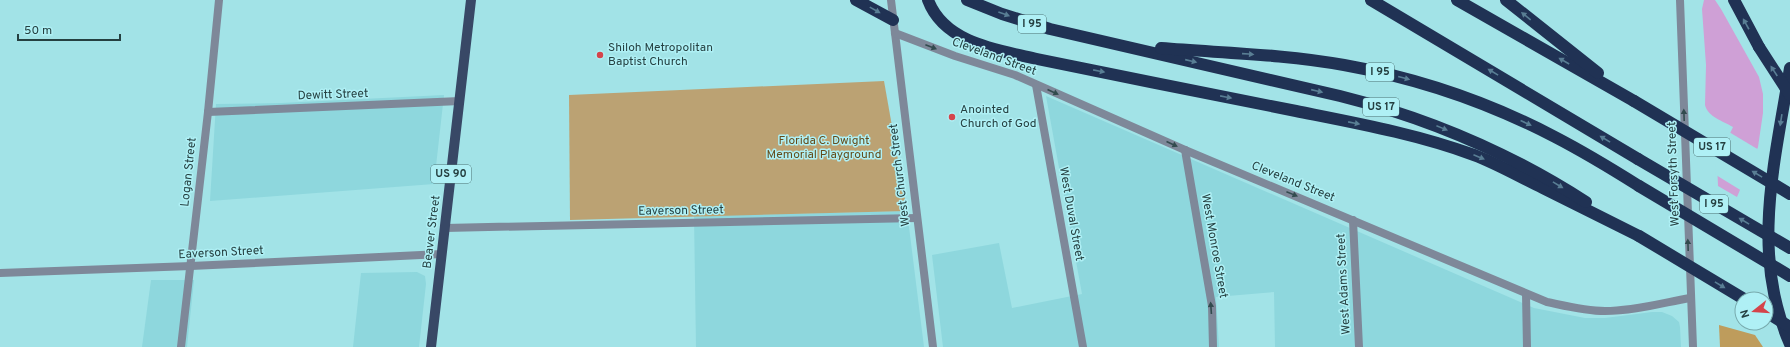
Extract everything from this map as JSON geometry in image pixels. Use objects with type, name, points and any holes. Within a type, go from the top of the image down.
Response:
[{"type":"highway","points":[[856,0],[893,20]]},
{"type":"highway","points":[[928,0],[935,14],[946,27],[959,36],[975,43],[1036,58],[1371,127],[1432,142],[1501,167],[1639,236]]},
{"type":"highway","name":"I 95","points":[[967,0],[1026,22],[1098,40],[1146,47],[1294,58],[1344,65],[1392,75],[1440,89],[1509,115],[1560,140],[1790,276]]},
{"type":"highway","name":"I 95","points":[[1370,0],[1790,248]]},
{"type":"highway","name":"US 17","points":[[1457,0],[1634,101],[1790,194]]},
{"type":"highway","points":[[1506,0],[1634,101]]},
{"type":"highway","points":[[1734,0],[1759,47],[1790,95]]},
{"type":"highway","name":"US 17","points":[[1098,40],[1346,97],[1435,125],[1524,165],[1734,293]]},
{"type":"highway","points":[[1790,68],[1772,180],[1767,229],[1768,256],[1772,283],[1781,320],[1790,344]]},
{"type":"highway","points":[[1774,317],[1790,326]]},
{"type":"main road","name":"Beaver Street","points":[[431,347],[471,0]]},
{"type":"street","name":"Logan Street","points":[[181,347],[208,112],[219,0]]},
{"type":"street","name":"West Church Street","points":[[891,0],[933,347]]},
{"type":"street","name":"West Forsyth Street","points":[[1680,0],[1693,347]]},
{"type":"street","name":"Cleveland Street","points":[[895,33],[955,56],[1015,75],[1185,150],[1546,302],[1581,309],[1605,311],[1632,309],[1690,298]]},
{"type":"street","name":"West Duval Street","points":[[1036,85],[1083,347]]},
{"type":"street","name":"Dewitt Street","points":[[208,112],[460,102]]},
{"type":"street","name":"West Monroe Street","points":[[1185,150],[1212,306],[1213,347]]},
{"type":"street","name":"Eaverson Street","points":[[445,228],[917,218]]},
{"type":"street","name":"West Adams Street","points":[[1353,220],[1359,347]]},
{"type":"street","name":"Eaverson Street","points":[[0,273],[191,266],[442,254]]},
{"type":"street","points":[[1526,294],[1527,347]]},
{"type":"shaded area","points":[[1704,0],[1715,0],[1721,9],[1759,77],[1763,94],[1763,113],[1758,147],[1737,197],[1718,186],[1717,161],[1733,127],[1709,113],[1705,105],[1706,65],[1702,9]]},
{"type":"shaded area","points":[[444,95],[434,184],[210,201],[216,104],[281,103]]},
{"type":"shaded area","points":[[1046,96],[1534,308],[1585,318],[1605,318],[1662,312],[1672,316],[1679,322],[1681,347],[1275,347],[1274,292],[1216,297],[1219,347],[943,347],[932,255],[999,243],[1012,308],[1082,294]]},
{"type":"shaded area","points":[[907,211],[924,347],[696,347],[694,216]]},
{"type":"shaded area","points":[[417,272],[425,276],[426,284],[419,347],[353,347],[361,273]]},
{"type":"shaded area","points":[[151,280],[194,280],[187,347],[142,347]]},
{"type":"shaded area","points":[[1719,325],[1734,329],[1734,331],[1741,331],[1755,335],[1763,347],[1720,347]]},
{"type":"green space","name":"Florida C. Dwight Memorial Playground","points":[[884,81],[907,211],[570,220],[569,95]]},
{"type":"pier","points":[[1729,132],[1759,150],[1742,191],[1716,175],[1715,160]]},
{"type":"place","name":"Shiloh Metropolitan Baptist Church","points":[[600,55]]},
{"type":"place","name":"Anointed Church of God","points":[[952,117]]}]
